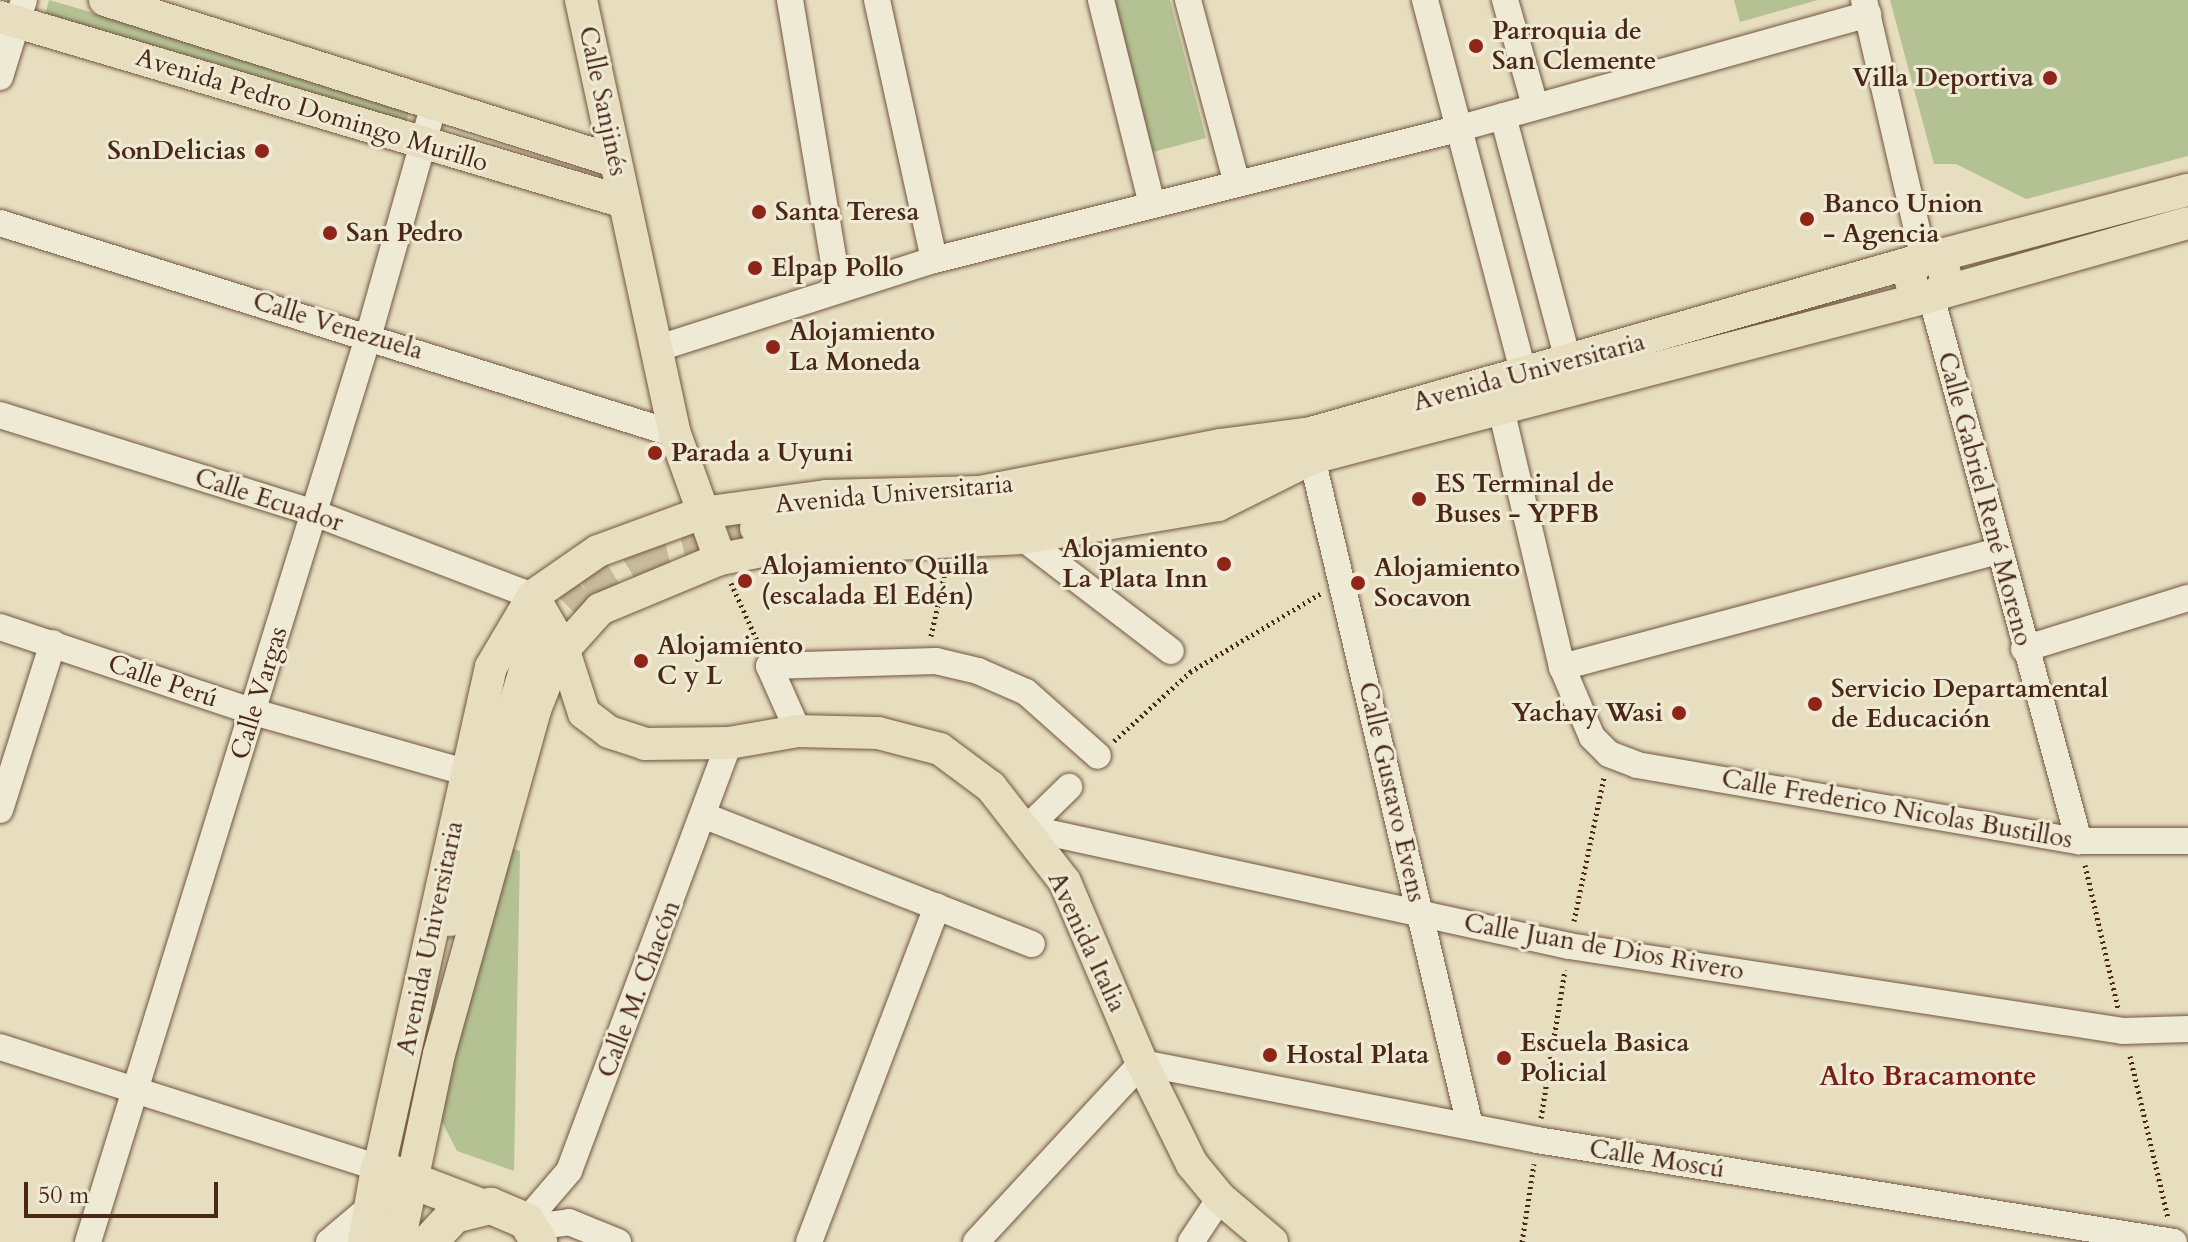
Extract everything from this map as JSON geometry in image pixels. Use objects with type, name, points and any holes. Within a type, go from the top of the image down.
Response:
[{"type":"highway","points":[[395,1174],[481,1207],[509,1211],[532,1230]]},
{"type":"highway","name":"Avenida Universitaria","points":[[366,1242],[373,1205],[395,1174]]},
{"type":"highway","points":[[410,1238],[454,1215],[481,1207]]},
{"type":"main road","name":"Avenida Pedro Domingo Murillo","points":[[105,0],[615,161]]},
{"type":"main road","name":"Calle Sanjinés","points":[[581,0],[675,434],[720,559]]},
{"type":"main road","name":"Avenida Pedro Domingo Murillo","points":[[13,13],[624,202]]},
{"type":"main road","name":"Avenida Universitaria","points":[[1572,377],[1923,259],[2188,190]]},
{"type":"main road","name":"Avenida Universitaria","points":[[395,1174],[417,1004],[465,772],[491,667],[533,596],[598,551],[702,513],[826,496],[980,492],[1220,445],[1312,445],[1572,377],[1931,296],[2188,223]]},
{"type":"main road","points":[[1923,259],[1946,272],[1945,284],[1931,296]]},
{"type":"main road","name":"Avenida Universitaria","points":[[395,1174],[439,1054],[535,710],[549,644],[600,609],[720,559],[767,550],[1023,538],[1218,505],[1312,445]]},
{"type":"main road","points":[[756,528],[998,515],[1226,470],[1312,445]]},
{"type":"main road","points":[[533,596],[549,644],[584,713]]},
{"type":"main road","points":[[417,1004],[465,883],[549,644]]},
{"type":"main road","points":[[535,710],[554,703],[584,713]]},
{"type":"main road","name":"Avenida Italia","points":[[584,713],[609,732],[645,744],[729,743],[798,731],[878,733],[940,749],[991,787],[1027,828],[1065,882],[1142,1063],[1192,1164],[1220,1198],[1272,1242]]},
{"type":"main road","points":[[439,1054],[465,883]]},
{"type":"main road","points":[[395,1174],[410,1238]]},
{"type":"street","points":[[790,0],[838,287]]},
{"type":"street","points":[[877,0],[934,260]]},
{"type":"street","points":[[1101,0],[1166,207]]},
{"type":"street","points":[[1188,0],[1227,191]]},
{"type":"street","points":[[1425,0],[1457,129],[1512,392],[1562,667],[1592,737],[1609,754]]},
{"type":"street","points":[[1505,0],[1535,105]]},
{"type":"street","points":[[656,349],[838,287],[934,260],[1166,207],[1457,129],[1866,7],[1923,259]]},
{"type":"street","points":[[0,77],[13,13]]},
{"type":"street","name":"Calle Vargas","points":[[88,1242],[369,334],[434,104]]},
{"type":"street","points":[[1503,116],[1572,377]]},
{"type":"street","name":"Calle Venezuela","points":[[0,223],[369,334],[675,434]]},
{"type":"street","name":"Calle Gabriel René Moreno","points":[[1931,296],[2024,649],[2079,841]]},
{"type":"street","name":"Calle Ecuador","points":[[0,415],[314,513],[533,596]]},
{"type":"street","name":"Calle Gustavo Evens","points":[[1312,445],[1470,1126]]},
{"type":"street","points":[[1023,538],[1171,651]]},
{"type":"street","points":[[1562,667],[1998,551]]},
{"type":"street","points":[[2024,649],[2188,598]]},
{"type":"street","name":"Calle Perú","points":[[0,627],[254,712],[465,772]]},
{"type":"street","points":[[0,810],[53,643]]},
{"type":"street","points":[[798,731],[769,666],[925,661],[978,671],[1026,692],[1098,756]]},
{"type":"street","name":"Calle M. Chacón","points":[[532,1230],[569,1171],[705,816],[729,743]]},
{"type":"street","name":"Calle Frederico Nicolas Bustillos","points":[[1609,754],[1637,765],[2079,841],[2188,841]]},
{"type":"street","points":[[1027,828],[1069,787]]},
{"type":"street","points":[[705,816],[1032,944]]},
{"type":"street","name":"Calle Juan de Dios Rivero","points":[[1027,828],[1569,946],[2123,1031],[2188,1029]]},
{"type":"street","points":[[809,1242],[937,907]]},
{"type":"street","points":[[0,1047],[137,1087],[395,1174]]},
{"type":"street","points":[[976,1242],[1142,1063]]},
{"type":"street","name":"Calle Moscú","points":[[1142,1063],[1537,1140],[2174,1242]]},
{"type":"street","points":[[1191,1242],[1220,1198]]},
{"type":"street","points":[[329,1242],[373,1205]]},
{"type":"street","points":[[532,1230],[569,1222],[618,1242]]},
{"type":"path","points":[[925,661],[952,543]]},
{"type":"path","points":[[720,559],[769,666]]},
{"type":"path","points":[[1098,756],[1190,672],[1342,582]]},
{"type":"path","points":[[1522,1242],[1569,946],[1609,754]]},
{"type":"green space","points":[[49,0],[411,105],[405,126],[45,16]]},
{"type":"green space","points":[[1113,0],[1170,0],[1206,138],[1153,152]]},
{"type":"green space","points":[[1734,0],[1818,0],[1740,22]]},
{"type":"green space","name":"Villa Deportiva","points":[[1890,0],[2188,0],[2188,156],[2026,199],[1956,164],[1934,164]]},
{"type":"green space","points":[[507,846],[520,851],[514,1171],[457,1151],[440,1118]]},
{"type":"tunnel","points":[[534,640],[585,589],[636,558],[756,528]]},
{"type":"place","name":"Parroquia de San Clemente","points":[[1476,46]]},
{"type":"place","name":"Villa Deportiva","points":[[2050,78]]},
{"type":"place","name":"SonDelicias","points":[[262,151]]},
{"type":"place","name":"Santa Teresa","points":[[759,212]]},
{"type":"place","name":"Banco Union - Agencia","points":[[1807,219]]},
{"type":"place","name":"San Pedro","points":[[330,233]]},
{"type":"place","name":"Elpap Pollo","points":[[755,268]]},
{"type":"place","name":"Alojamiento La Moneda","points":[[773,347]]},
{"type":"place","name":"Parada a Uyuni","points":[[655,453]]},
{"type":"place","name":"ES Terminal de Buses - YPFB","points":[[1419,499]]},
{"type":"place","name":"Alojamiento La Plata Inn","points":[[1224,564]]},
{"type":"place","name":"Alojamiento Quilla (escalada El Edén)","points":[[745,581]]},
{"type":"place","name":"Alojamiento Socavon","points":[[1358,583]]},
{"type":"place","name":"Alojamiento C y L","points":[[641,661]]},
{"type":"place","name":"Servicio Departamental de Educación","points":[[1815,704]]},
{"type":"place","name":"Yachay Wasi","points":[[1679,713]]},
{"type":"place","name":"Hostal Plata","points":[[1270,1055]]},
{"type":"place","name":"Escuela Basica Policial","points":[[1504,1058]]},
{"type":"district","name":"Alto Bracamonte","points":[[1928,1076]]}]
